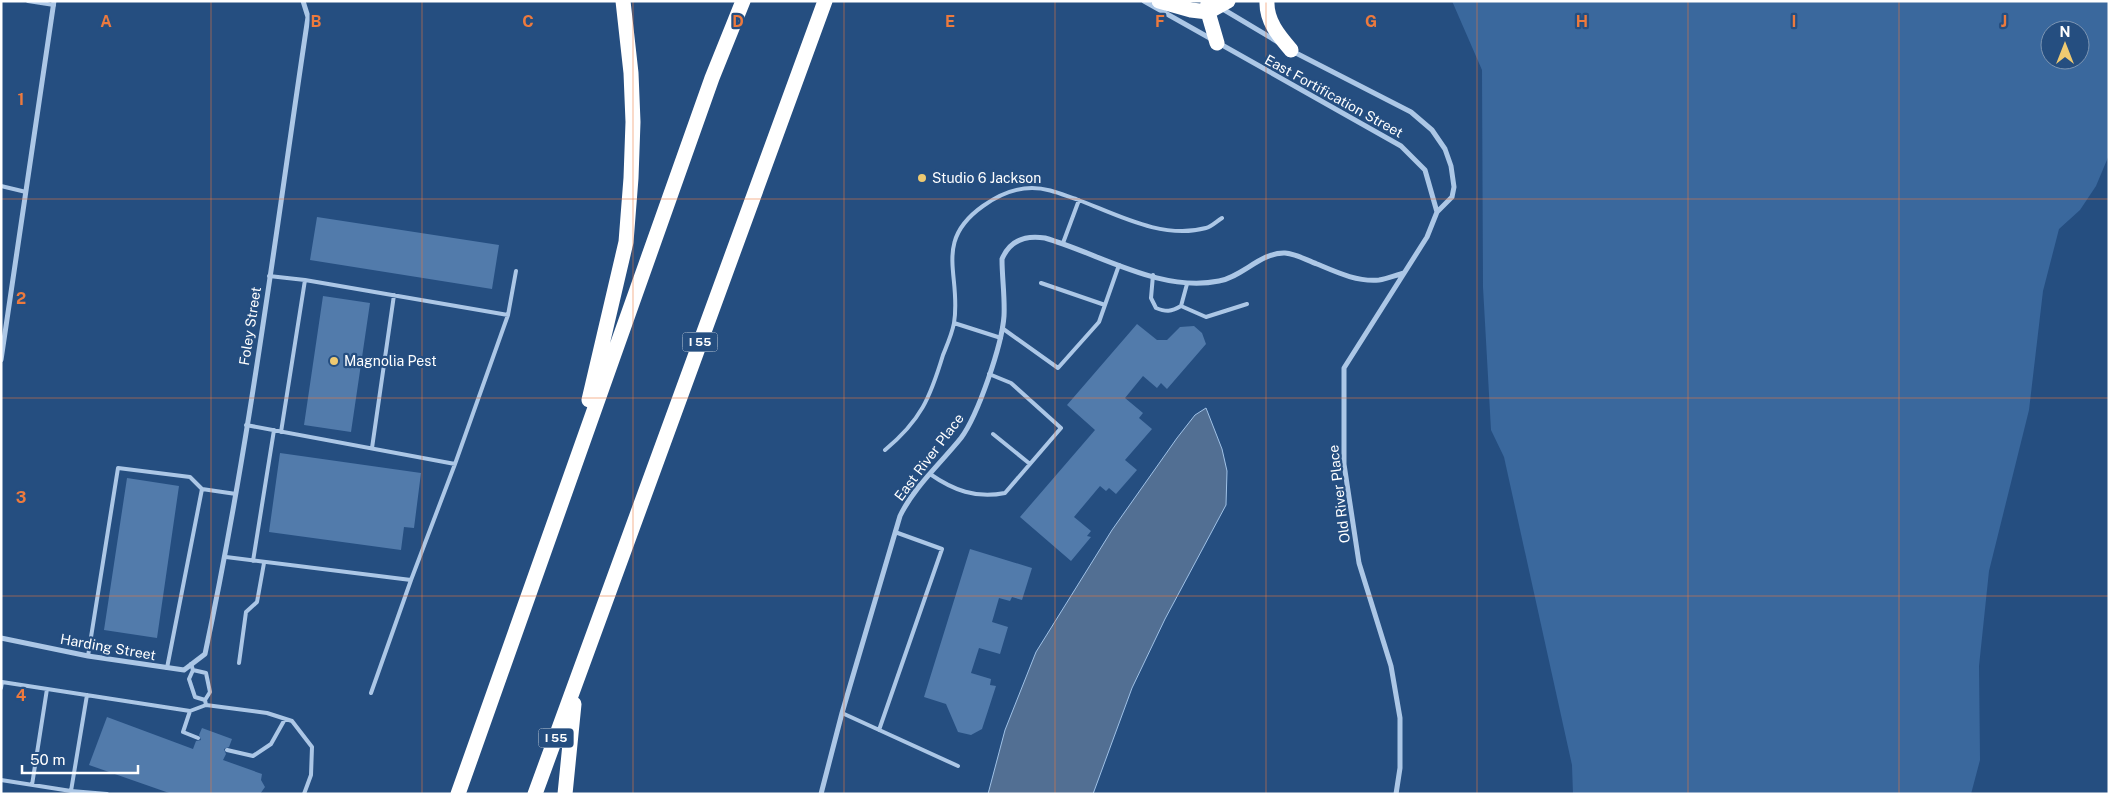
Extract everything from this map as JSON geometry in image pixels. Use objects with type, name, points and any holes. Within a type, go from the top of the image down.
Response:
[{"type":"highway","points":[[571,476],[626,242],[633,122],[631,74],[623,1]]},
{"type":"highway","points":[[458,794],[712,78],[743,1]]},
{"type":"highway","name":"I 55","points":[[535,794],[825,1]]},
{"type":"highway","points":[[1158,1],[1191,10],[1215,4],[1217,43]]},
{"type":"highway","points":[[1267,1],[1266,8],[1275,32],[1291,50]]},
{"type":"highway","points":[[565,794],[576,682]]},
{"type":"street","name":"Foley Street","points":[[205,654],[226,557],[308,17],[303,1]]},
{"type":"street","name":"East Fortification Street","points":[[1144,1],[1401,146],[1425,170],[1437,212],[1452,197],[1454,187],[1451,166],[1445,149],[1432,130],[1411,112],[1291,50],[1215,4]]},
{"type":"street","points":[[2,357],[54,3]]},
{"type":"street","name":"Old River Place","points":[[1396,794],[1400,768],[1400,718],[1391,666],[1359,563],[1344,464],[1344,368],[1427,237],[1437,212]]},
{"type":"street","name":"East River Place","points":[[821,794],[842,713],[895,532],[905,505],[970,424],[989,374],[1001,338],[1004,300],[1002,259],[1005,251],[1013,243],[1023,238],[1035,236],[1063,243],[1119,264],[1187,284],[1221,281],[1271,256],[1282,253],[1294,254],[1362,280],[1380,280],[1404,273]]},
{"type":"street","name":"Harding Street","points":[[1,638],[88,656],[184,670],[192,667],[205,654]]},
{"type":"lane","points":[[28,1],[54,3]]},
{"type":"lane","points":[[1,186],[26,192]]},
{"type":"lane","points":[[885,450],[904,434],[921,413],[932,391],[954,322],[952,249],[962,225],[982,206],[1005,193],[1031,188],[1053,190],[1156,230],[1183,231],[1207,228],[1222,218]]},
{"type":"lane","points":[[1063,243],[1079,200]]},
{"type":"lane","points":[[1002,328],[1058,368],[1099,322],[1119,264]]},
{"type":"lane","points":[[371,693],[508,314],[516,271]]},
{"type":"lane","points":[[1153,275],[1151,298],[1156,308],[1172,312],[1181,306],[1187,284]]},
{"type":"lane","points":[[269,276],[305,280],[508,314]]},
{"type":"lane","points":[[281,432],[305,280]]},
{"type":"lane","points":[[1041,283],[1105,305]]},
{"type":"lane","points":[[372,448],[394,295]]},
{"type":"lane","points":[[1181,306],[1206,317],[1246,304]]},
{"type":"lane","points":[[954,322],[1001,338]]},
{"type":"lane","points":[[930,474],[946,485],[969,494],[992,496],[1004,493],[1061,428],[1011,383],[989,374]]},
{"type":"lane","points":[[246,425],[455,464]]},
{"type":"lane","points":[[253,561],[274,430]]},
{"type":"lane","points":[[993,434],[1030,464]]},
{"type":"lane","points":[[88,656],[118,468],[190,477],[202,489],[236,494]]},
{"type":"lane","points":[[167,668],[202,489]]},
{"type":"lane","points":[[879,730],[942,550],[895,532]]},
{"type":"lane","points":[[226,557],[411,580]]},
{"type":"lane","points":[[239,663],[246,612],[257,602],[264,563]]},
{"type":"lane","points":[[205,700],[195,697],[189,679],[192,667],[206,674],[210,692],[205,700],[206,705]]},
{"type":"lane","points":[[1,688],[2,682],[190,711],[206,705],[267,713],[292,721],[312,747],[311,775],[304,794]]},
{"type":"lane","points":[[32,785],[47,689]]},
{"type":"lane","points":[[71,791],[87,695]]},
{"type":"lane","points":[[190,711],[183,732],[198,738]]},
{"type":"lane","points":[[842,713],[958,766]]},
{"type":"lane","points":[[227,750],[253,756],[270,744],[285,719]]},
{"type":"lane","points":[[1,780],[71,791],[107,794]]},
{"type":"shaded area","points":[[1452,1],[2109,1],[2109,155],[2096,186],[2080,210],[2059,229],[2043,291],[2029,410],[1989,571],[1979,666],[1980,760],[1971,794],[1573,794],[1572,765],[1504,457],[1491,430],[1483,287],[1482,70]]},
{"type":"shaded area","points":[[1206,408],[1222,449],[1227,471],[1226,505],[1165,619],[1132,688],[1093,794],[988,794],[1005,730],[1036,652],[1112,530],[1177,438],[1195,415]]},
{"type":"building","points":[[317,217],[499,245],[492,289],[310,260]]},
{"type":"building","points":[[323,296],[370,303],[351,432],[304,425]]},
{"type":"building","points":[[1137,324],[1157,340],[1167,340],[1180,327],[1194,326],[1202,333],[1206,344],[1167,389],[1161,383],[1157,388],[1143,376],[1125,398],[1143,413],[1139,418],[1152,429],[1125,460],[1137,470],[1116,494],[1109,488],[1106,491],[1100,486],[1074,517],[1091,531],[1087,536],[1091,537],[1071,561],[1020,517],[1095,430],[1067,405]]},
{"type":"building","points":[[280,453],[421,473],[414,528],[404,527],[401,550],[269,532]]},
{"type":"building","points":[[127,478],[179,486],[157,638],[104,630]]},
{"type":"building","points":[[970,549],[1032,568],[1022,600],[1012,597],[1010,601],[999,598],[992,622],[1008,627],[1000,654],[979,648],[971,673],[991,679],[990,685],[996,686],[982,729],[971,735],[958,732],[946,704],[924,697]]},
{"type":"building","points":[[107,717],[193,749],[196,741],[201,740],[199,735],[202,728],[232,739],[229,747],[224,749],[226,754],[223,760],[262,774],[261,780],[265,787],[260,794],[172,794],[89,765]]},
{"type":"place","name":"Studio 6 Jackson","points":[[922,178]]},
{"type":"place","name":"Magnolia Pest","points":[[334,361]]}]
